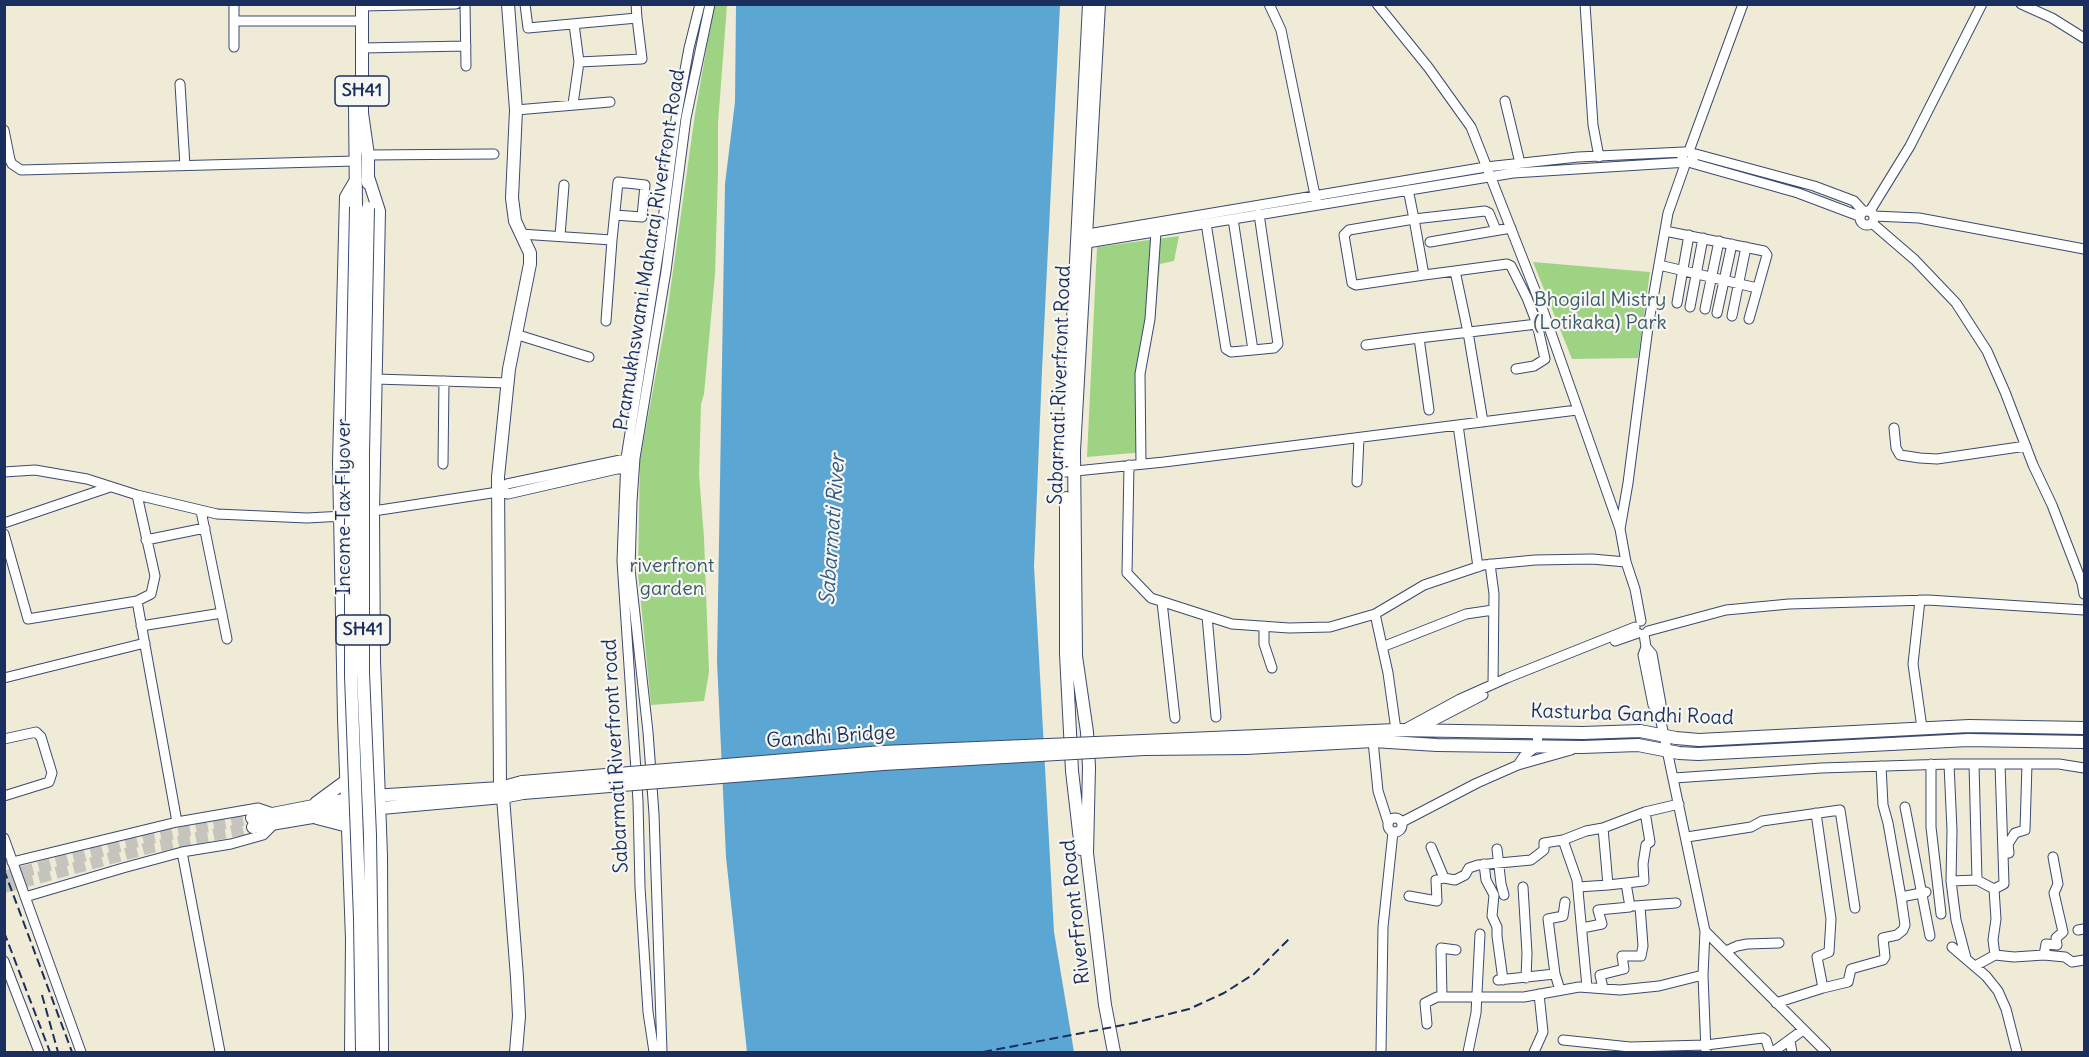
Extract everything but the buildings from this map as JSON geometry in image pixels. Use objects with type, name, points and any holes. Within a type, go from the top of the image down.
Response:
[{"type":"main road","points":[[508,4],[516,110],[512,198],[515,221],[530,253],[530,264],[507,383],[498,492],[502,793],[517,977],[519,1016],[516,1053]]},
{"type":"main road","name":"Sabarmati Riverfront Road","points":[[1072,771],[1066,654],[1070,472],[1089,4]]},
{"type":"main road","name":"Sabarmati Riverfront Road","points":[[1081,239],[1099,4]]},
{"type":"main road","points":[[360,5],[355,21],[355,161],[379,211],[373,512],[374,661],[378,777],[372,802],[380,826],[382,1053]]},
{"type":"main road","name":"SH41","points":[[360,5],[362,113],[368,155],[362,179]]},
{"type":"main road","points":[[351,1053],[352,939],[339,462],[346,197],[362,179]]},
{"type":"main road","name":"Income Tax Flyover","points":[[362,179],[363,673],[370,836],[373,1053]]},
{"type":"main road","name":"Income Tax Flyover","points":[[362,207],[351,453],[351,653],[362,1053]]},
{"type":"main road","name":"Sabarmati Riverfront Road","points":[[1070,472],[1076,656],[1087,732],[1089,767]]},
{"type":"main road","name":"Kasturba Gandhi Road","points":[[1143,745],[1400,730],[1640,731],[1699,740],[1922,728],[2002,726],[2085,728]]},
{"type":"main road","name":"Kasturba Gandhi Road","points":[[1143,745],[1246,748],[1373,741],[1437,745],[1582,747],[1638,745],[1698,754],[1968,740],[2085,742]]},
{"type":"main road","name":"Gandhi Bridge","points":[[253,822],[347,805],[502,793],[523,788],[1143,745]]},
{"type":"main road","name":"RiverFront Road","points":[[1089,767],[1087,853],[1105,1005],[1114,1053]]},
{"type":"main road","name":"RiverFront Road","points":[[1072,771],[1098,1005],[1108,1053]]},
{"type":"main road","points":[[378,777],[394,789],[417,799]]},
{"type":"main road","points":[[346,781],[310,812],[348,826]]},
{"type":"main road","points":[[380,826],[417,799]]},
{"type":"street","points":[[234,4],[234,47]]},
{"type":"street","points":[[360,5],[456,4]]},
{"type":"street","points":[[465,4],[466,66]]},
{"type":"street","points":[[579,62],[642,59],[636,4]]},
{"type":"street","points":[[498,492],[507,484],[631,458],[676,119],[700,4]]},
{"type":"street","name":"Pramukhswami Maharaj Riverfront Road","points":[[631,458],[666,271],[686,118],[710,4]]},
{"type":"street","points":[[1269,4],[1281,30],[1317,205]]},
{"type":"street","points":[[1377,4],[1428,67],[1471,127],[1544,313],[1620,529],[1646,647],[1643,655],[1653,705],[1659,712],[1668,751],[1705,931],[1703,975],[1706,1049]]},
{"type":"street","points":[[1585,4],[1593,125],[1599,157]]},
{"type":"street","points":[[1620,529],[1648,327],[1668,213],[1743,4]]},
{"type":"street","points":[[1868,216],[1910,146],[1982,4]]},
{"type":"street","points":[[2021,4],[2052,18],[2085,38]]},
{"type":"street","points":[[526,5],[528,28],[637,18]]},
{"type":"street","points":[[234,21],[355,21]]},
{"type":"street","points":[[573,105],[579,62],[574,24]]},
{"type":"street","points":[[362,48],[465,46]]},
{"type":"street","points":[[180,84],[185,166]]},
{"type":"street","points":[[1505,101],[1520,163]]},
{"type":"street","points":[[516,110],[610,102]]},
{"type":"street","points":[[4,130],[10,160],[15,167],[21,170],[355,161]]},
{"type":"street","points":[[368,155],[494,154]]},
{"type":"street","points":[[1081,239],[1156,232],[1408,190],[1520,163],[1599,157],[1687,157],[1814,186],[1854,201],[1956,303],[1987,351],[2033,465],[2052,505],[2085,594]]},
{"type":"street","points":[[1081,239],[1315,195],[1488,172],[1663,165],[1687,157]]},
{"type":"street","points":[[606,321],[612,240],[618,182],[645,185],[642,217],[615,215]]},
{"type":"street","points":[[561,236],[564,184]]},
{"type":"street","points":[[1408,190],[1424,275]]},
{"type":"street","points":[[1496,230],[1490,213],[1485,211],[1414,219],[1346,232],[1344,235],[1350,280],[1356,285],[1507,264],[1511,266],[1527,298],[1545,358],[1534,366],[1516,369]]},
{"type":"street","points":[[1206,223],[1226,349],[1231,352],[1274,348],[1278,344],[1259,214]]},
{"type":"street","points":[[1868,216],[1919,218],[2085,249]]},
{"type":"street","points":[[1233,219],[1253,350]]},
{"type":"street","points":[[1430,242],[1511,228]]},
{"type":"street","points":[[1665,231],[1764,251],[1767,255],[1749,319]]},
{"type":"street","points":[[1141,464],[1140,374],[1149,319],[1156,232]]},
{"type":"street","points":[[520,234],[612,240]]},
{"type":"street","points":[[1677,303],[1689,235]]},
{"type":"street","points":[[1690,307],[1703,238]]},
{"type":"street","points":[[1705,309],[1719,241]]},
{"type":"street","points":[[1717,313],[1732,244]]},
{"type":"street","points":[[1732,316],[1746,247]]},
{"type":"street","points":[[1659,265],[1757,288]]},
{"type":"street","points":[[1455,272],[1483,422]]},
{"type":"street","points":[[1366,345],[1536,324]]},
{"type":"street","points":[[515,334],[589,357]]},
{"type":"street","points":[[1419,338],[1429,410]]},
{"type":"street","points":[[375,379],[507,383]]},
{"type":"street","points":[[443,464],[444,381]]},
{"type":"street","points":[[1070,472],[1577,410]]},
{"type":"street","points":[[1458,425],[1478,567]]},
{"type":"street","points":[[1894,428],[1896,448],[1900,455],[1920,458],[1937,459],[2026,446]]},
{"type":"street","points":[[1357,482],[1359,438]]},
{"type":"street","name":"Sabarmati Riverfront road","points":[[631,458],[622,561],[638,801],[640,887],[648,1012],[654,1053]]},
{"type":"street","points":[[1129,465],[1127,573],[1150,598],[1232,624],[1330,627],[1375,614],[1424,585],[1490,564],[1592,559],[1626,562]]},
{"type":"street","points":[[4,472],[35,470],[87,479],[137,495],[217,514],[307,518],[373,512],[498,492],[508,494],[630,468]]},
{"type":"street","name":"Sabarmati Riverfront road","points":[[630,468],[632,501],[630,569],[648,732],[654,814],[662,1053]]},
{"type":"street","points":[[4,523],[110,487]]},
{"type":"street","points":[[4,534],[28,619],[137,601],[151,594],[155,576],[137,495]]},
{"type":"street","points":[[201,511],[228,639]]},
{"type":"street","points":[[146,540],[205,528]]},
{"type":"street","points":[[1490,564],[1494,594],[1493,684]]},
{"type":"street","points":[[1375,614],[1400,730],[1493,684],[1642,628],[1725,605],[1798,597],[1935,594],[2013,597],[2085,604]]},
{"type":"street","points":[[1920,600],[1913,664],[1922,728]]},
{"type":"street","points":[[1417,730],[1508,681],[1642,628],[1737,609],[1788,604],[1920,600],[2085,610]]},
{"type":"street","points":[[137,601],[177,822]]},
{"type":"street","points":[[1162,602],[1175,718]]},
{"type":"street","points":[[1382,647],[1466,614],[1493,610]]},
{"type":"street","points":[[141,626],[222,613]]},
{"type":"street","points":[[1207,616],[1216,717]]},
{"type":"street","points":[[1264,626],[1264,644],[1272,668]]},
{"type":"street","points":[[4,678],[145,643]]},
{"type":"street","points":[[4,739],[36,732],[41,737],[52,773],[49,782],[4,796]]},
{"type":"street","points":[[1518,765],[1524,756],[1537,746],[1538,732]]},
{"type":"street","points":[[1373,741],[1378,791],[1388,827],[1393,832]]},
{"type":"street","points":[[1402,822],[1477,783],[1518,765],[1582,747]]},
{"type":"street","points":[[1674,778],[1736,772],[1931,764],[2060,764],[2085,768]]},
{"type":"street","points":[[1931,764],[1931,827],[1941,914]]},
{"type":"street","points":[[1949,764],[1952,830],[1951,881],[1956,920],[1966,958]]},
{"type":"street","points":[[1974,764],[1977,880]]},
{"type":"street","points":[[1994,890],[2004,884],[2000,764]]},
{"type":"street","points":[[2003,858],[2009,854],[2008,844],[2015,833],[2025,830],[2027,764]]},
{"type":"street","points":[[1776,1003],[1848,982],[1851,969],[1884,959],[1883,938],[1897,935],[1903,930],[1905,925],[1901,897],[1883,805],[1881,766]]},
{"type":"street","points":[[1408,896],[1437,901],[1436,880],[1444,878],[1455,880],[1465,875],[1469,868],[1484,864],[1531,860],[1544,850],[1544,843],[1563,840],[1575,834],[1603,828],[1645,812],[1679,804]]},
{"type":"street","points":[[1905,807],[1930,936]]},
{"type":"street","points":[[12,862],[177,822],[258,808],[275,818],[263,835],[231,844],[182,852],[25,897]]},
{"type":"street","points":[[1687,837],[1751,827],[1762,821],[1837,810],[1841,812],[1856,908]]},
{"type":"street","points":[[1578,887],[1644,880],[1643,864],[1646,845],[1650,842],[1645,812]]},
{"type":"street","points":[[1816,813],[1832,919],[1829,952],[1817,957],[1823,988]]},
{"type":"street","points":[[1388,822],[1394,817],[1402,822]]},
{"type":"street","points":[[1393,832],[1400,830],[1402,822]]},
{"type":"street","points":[[1603,828],[1608,885]]},
{"type":"street","points":[[1381,1053],[1383,927],[1393,832]]},
{"type":"street","points":[[4,838],[81,1053]]},
{"type":"street","points":[[1563,840],[1578,887],[1587,987]]},
{"type":"street","points":[[1431,847],[1444,878]]},
{"type":"street","points":[[1497,849],[1504,895]]},
{"type":"street","points":[[182,852],[220,1053]]},
{"type":"street","points":[[2044,955],[2046,944],[2057,945],[2056,938],[2063,932],[2054,893],[2058,884],[2053,857]]},
{"type":"street","points":[[1484,864],[1486,880],[1494,895],[1492,916],[1497,927],[1501,980],[1555,974]]},
{"type":"street","points":[[1951,881],[1977,880],[1994,890]]},
{"type":"street","points":[[1603,988],[1600,975],[1624,969],[1622,956],[1641,956],[1642,946],[1635,906],[1626,883]]},
{"type":"street","points":[[1523,887],[1527,953],[1526,978]]},
{"type":"street","points":[[1901,897],[1937,890]]},
{"type":"street","points":[[1994,890],[1995,955]]},
{"type":"street","points":[[1560,990],[1555,974],[1548,919],[1563,916],[1565,902]]},
{"type":"street","points":[[1582,928],[1602,924],[1599,910],[1676,903]]},
{"type":"street","points":[[1705,931],[1826,1053]]},
{"type":"street","points":[[1459,1053],[1468,1052],[1476,1013],[1480,934]]},
{"type":"street","points":[[1726,951],[1748,944],[1779,943]]},
{"type":"street","points":[[1952,947],[1986,976],[1998,991],[2006,1010],[2017,1053]]},
{"type":"street","points":[[1442,996],[1441,948],[1456,950]]},
{"type":"street","points":[[1975,966],[1995,955],[2014,957],[2044,955],[2065,957],[2072,962],[2085,960]]},
{"type":"street","points":[[4,961],[39,1053]]},
{"type":"street","points":[[1427,1024],[1425,1003],[1437,996],[1524,997],[1587,987],[1620,990],[1659,986],[1703,975]]},
{"type":"street","points":[[1534,1053],[1543,1032],[1539,994]]},
{"type":"street","points":[[1563,1040],[1617,1049],[1706,1049],[1763,1038],[1771,1053],[1803,1030]]},
{"type":"street","points":[[1790,1041],[1792,1053]]},
{"type":"green space","name":"riverfront garden","points":[[714,5],[727,5],[718,123],[715,274],[704,394],[701,404],[699,474],[709,672],[704,701],[651,705],[638,573],[640,460],[667,314],[695,114]]},
{"type":"green space","points":[[1179,236],[1174,261],[1160,264],[1155,319],[1144,383],[1144,452],[1087,457],[1097,247]]},
{"type":"green space","name":"Bhogilal Mistry (Lotikaka) Park","points":[[1533,262],[1650,272],[1638,358],[1572,359]]},
{"type":"water","name":"Sabarmati River","points":[[736,5],[1060,5],[1034,566],[1054,932],[1074,1052],[747,1052],[726,857],[717,661],[725,184],[735,102]]},
{"type":"tunnel","points":[[4,877],[150,838],[252,818]]},
{"type":"tunnel","points":[[4,887],[152,847],[253,827]]},
{"type":"railway","points":[[4,870],[72,1052]]},
{"type":"railway","points":[[4,932],[50,1052]]},
{"type":"railway","points":[[983,1052],[1134,1023],[1189,1009],[1224,993],[1254,974],[1291,937]]},
{"type":"railway","points":[[42,995],[58,1052]]}]
